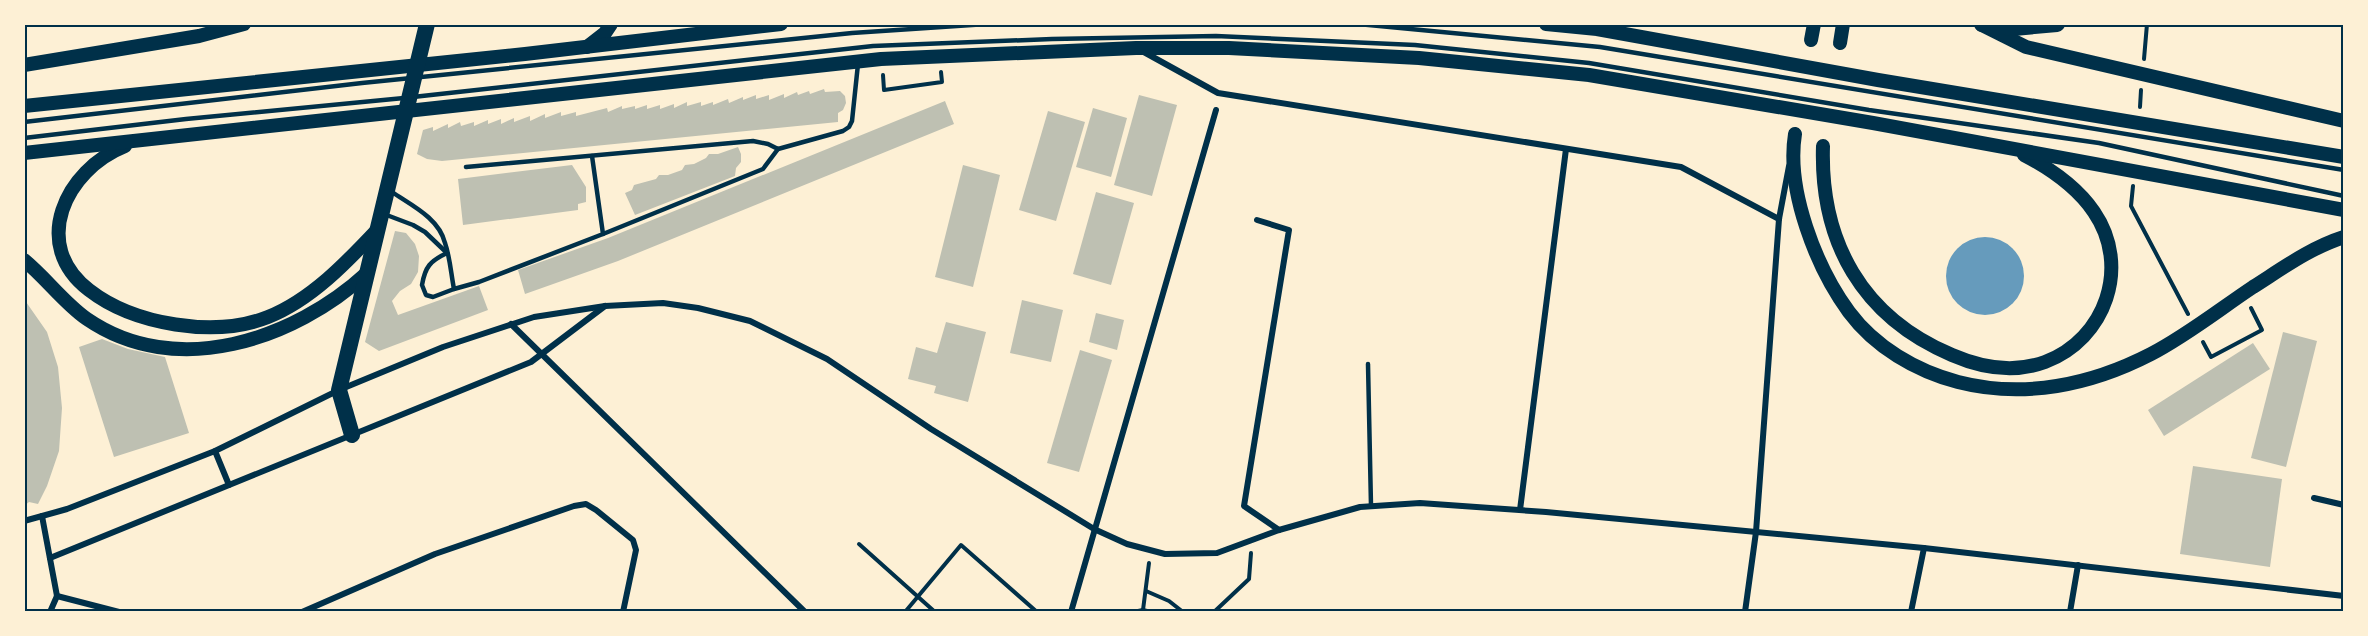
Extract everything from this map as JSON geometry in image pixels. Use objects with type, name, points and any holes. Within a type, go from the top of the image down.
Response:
[{"type":"highway","points":[[352,435],[339,390],[427,24]]},
{"type":"highway","points":[[1981,24],[2014,28],[2057,24]]},
{"type":"main road","points":[[24,65],[199,36],[244,24]]},
{"type":"main road","points":[[586,47],[596,41],[611,24]]},
{"type":"main road","points":[[24,106],[363,76],[472,59],[781,24]]},
{"type":"main road","points":[[1546,24],[1597,29],[1878,80],[2344,157]]},
{"type":"main road","points":[[1811,40],[1814,24]]},
{"type":"main road","points":[[1840,43],[1843,24]]},
{"type":"main road","points":[[1981,24],[2026,47],[2344,121]]},
{"type":"main road","points":[[24,153],[858,62],[1136,48],[1229,48],[1419,58],[1589,75],[2000,146],[2344,210]]},
{"type":"main road","points":[[1794,136],[1797,184],[1808,232],[1827,278],[1867,333],[1906,361],[1950,380],[1991,389],[2034,390],[2090,378],[2152,353],[2305,253],[2344,237]]},
{"type":"main road","points":[[146,141],[116,150],[89,168],[76,181],[66,197],[59,224],[62,251],[77,279],[101,298],[145,317],[191,326],[218,327],[244,324],[268,317],[291,305],[331,276],[381,221]]},
{"type":"main road","points":[[1823,146],[1824,188],[1830,221],[1847,264],[1872,299],[1902,327],[1939,350],[1983,365],[2015,368],[2046,362],[2066,351],[2084,337],[2102,313],[2112,279],[2112,261],[2103,228],[2093,210],[2082,197],[2056,174],[2038,162],[2000,146]]},
{"type":"main road","points":[[24,260],[86,318],[100,327],[132,341],[151,346],[189,350],[233,344],[296,323],[330,304],[367,273]]},
{"type":"street","points":[[1136,48],[1218,93],[1681,167],[1779,219]]},
{"type":"street","points":[[1071,612],[1216,110]]},
{"type":"street","points":[[1746,612],[1756,532],[1779,219],[1794,136]]},
{"type":"street","points":[[1520,510],[1566,149]]},
{"type":"street","points":[[1257,220],[1289,230],[1244,506],[1279,530]]},
{"type":"street","points":[[24,521],[67,509],[215,451],[339,390],[443,347],[534,317],[605,306],[663,303],[698,308],[750,321],[827,359],[931,429],[1094,529],[1127,544],[1165,554],[1217,553],[1279,530],[1360,507],[1420,503],[1520,510],[1924,548],[2344,596]]},
{"type":"street","points":[[50,558],[531,362],[605,306]]},
{"type":"street","points":[[511,324],[805,612]]},
{"type":"street","points":[[215,451],[229,485]]},
{"type":"street","points":[[2314,498],[2344,504]]},
{"type":"street","points":[[302,612],[435,554],[574,506],[586,504],[633,540],[636,550],[623,612]]},
{"type":"street","points":[[42,516],[57,596],[50,612]]},
{"type":"street","points":[[1911,612],[1924,548]]},
{"type":"street","points":[[2070,612],[2078,565]]},
{"type":"street","points":[[57,596],[119,612]]},
{"type":"lane","points":[[24,122],[363,76],[483,72],[852,33],[987,24]]},
{"type":"lane","points":[[1358,24],[1600,47],[2344,170]]},
{"type":"lane","points":[[24,138],[186,118],[484,90],[873,46],[1216,36],[1415,45],[1589,63],[1869,110],[2099,143],[2344,196]]},
{"type":"lane","points":[[447,253],[427,265],[422,285],[426,295],[433,297],[479,282],[763,170],[778,149],[849,127],[852,121],[858,62]]},
{"type":"lane","points":[[466,167],[753,141],[778,149]]},
{"type":"lane","points":[[592,156],[603,234]]},
{"type":"lane","points":[[388,190],[431,221],[441,233],[446,243],[454,289]]},
{"type":"lane","points":[[381,221],[413,225],[425,232],[447,253]]},
{"type":"lane","points":[[1368,364],[1371,506]]},
{"type":"path","points":[[884,90],[942,82]]},
{"type":"path","points":[[2131,206],[2190,317]]},
{"type":"path","points":[[2200,337],[2211,357],[2262,330],[2243,294]]},
{"type":"path","points":[[1214,612],[1249,579],[1252,540]]},
{"type":"path","points":[[859,544],[935,612]]},
{"type":"path","points":[[905,612],[961,545],[1037,612]]},
{"type":"path","points":[[1143,610],[1151,550]]},
{"type":"path","points":[[1146,591],[1169,601],[1183,612]]},
{"type":"path","points":[[1133,612],[1143,610],[1151,612]]},
{"type":"water","points":[[1985,237],[2000,240],[2013,248],[2021,261],[2024,276],[2021,291],[2013,304],[2000,312],[1985,315],[1970,312],[1957,304],[1949,291],[1946,276],[1949,261],[1957,248],[1970,240]]},
{"type":"building","points":[[824,89],[825,92],[840,91],[845,96],[846,103],[843,110],[838,113],[838,122],[442,161],[427,159],[417,154],[423,130],[433,127],[433,131],[448,124],[448,128],[460,122],[461,126],[474,122],[474,126],[488,120],[488,124],[501,119],[501,124],[514,118],[514,122],[530,116],[530,121],[545,114],[545,118],[561,112],[561,116],[576,112],[576,116],[607,108],[608,112],[622,106],[622,109],[635,106],[635,109],[647,105],[647,109],[660,105],[660,109],[674,104],[674,108],[687,102],[687,106],[701,102],[701,106],[713,102],[713,105],[728,99],[729,103],[756,95],[756,99],[769,95],[769,100],[784,94],[784,98],[797,92],[798,95],[809,91],[810,94]]},
{"type":"building","points":[[1139,95],[1177,105],[1152,196],[1114,185]]},
{"type":"building","points":[[945,101],[954,124],[618,261],[525,294],[518,270],[608,238]]},
{"type":"building","points":[[1093,108],[1127,118],[1111,177],[1076,167]]},
{"type":"building","points":[[1048,111],[1085,122],[1056,221],[1019,210]]},
{"type":"building","points":[[738,147],[741,162],[736,168],[735,176],[635,215],[625,193],[632,190],[634,185],[656,179],[659,175],[668,175],[682,170],[685,165],[694,164],[709,154],[718,154]]},
{"type":"building","points":[[572,165],[586,187],[586,202],[578,204],[578,210],[463,225],[458,179]]},
{"type":"building","points":[[963,165],[1000,175],[973,287],[935,277]]},
{"type":"building","points":[[1096,192],[1134,203],[1111,285],[1073,274]]},
{"type":"building","points":[[395,231],[406,233],[415,244],[419,256],[418,272],[411,284],[400,291],[392,301],[398,315],[479,286],[488,310],[379,351],[365,342]]},
{"type":"building","points":[[24,299],[47,332],[58,367],[62,408],[59,451],[47,486],[38,504],[29,502],[24,506]]},
{"type":"building","points":[[1022,300],[1063,310],[1051,362],[1010,353]]},
{"type":"building","points":[[1096,313],[1124,320],[1117,350],[1089,342]]},
{"type":"building","points":[[946,322],[986,332],[968,402],[934,393],[936,386],[908,379],[916,347],[937,353]]},
{"type":"building","points":[[2283,332],[2317,341],[2286,467],[2251,458]]},
{"type":"building","points":[[102,339],[128,349],[165,357],[189,433],[114,457],[79,347]]},
{"type":"building","points":[[2253,343],[2270,369],[2164,436],[2148,410]]},
{"type":"building","points":[[1080,350],[1112,360],[1079,472],[1047,463]]},
{"type":"building","points":[[2193,466],[2282,479],[2270,567],[2180,554]]}]
